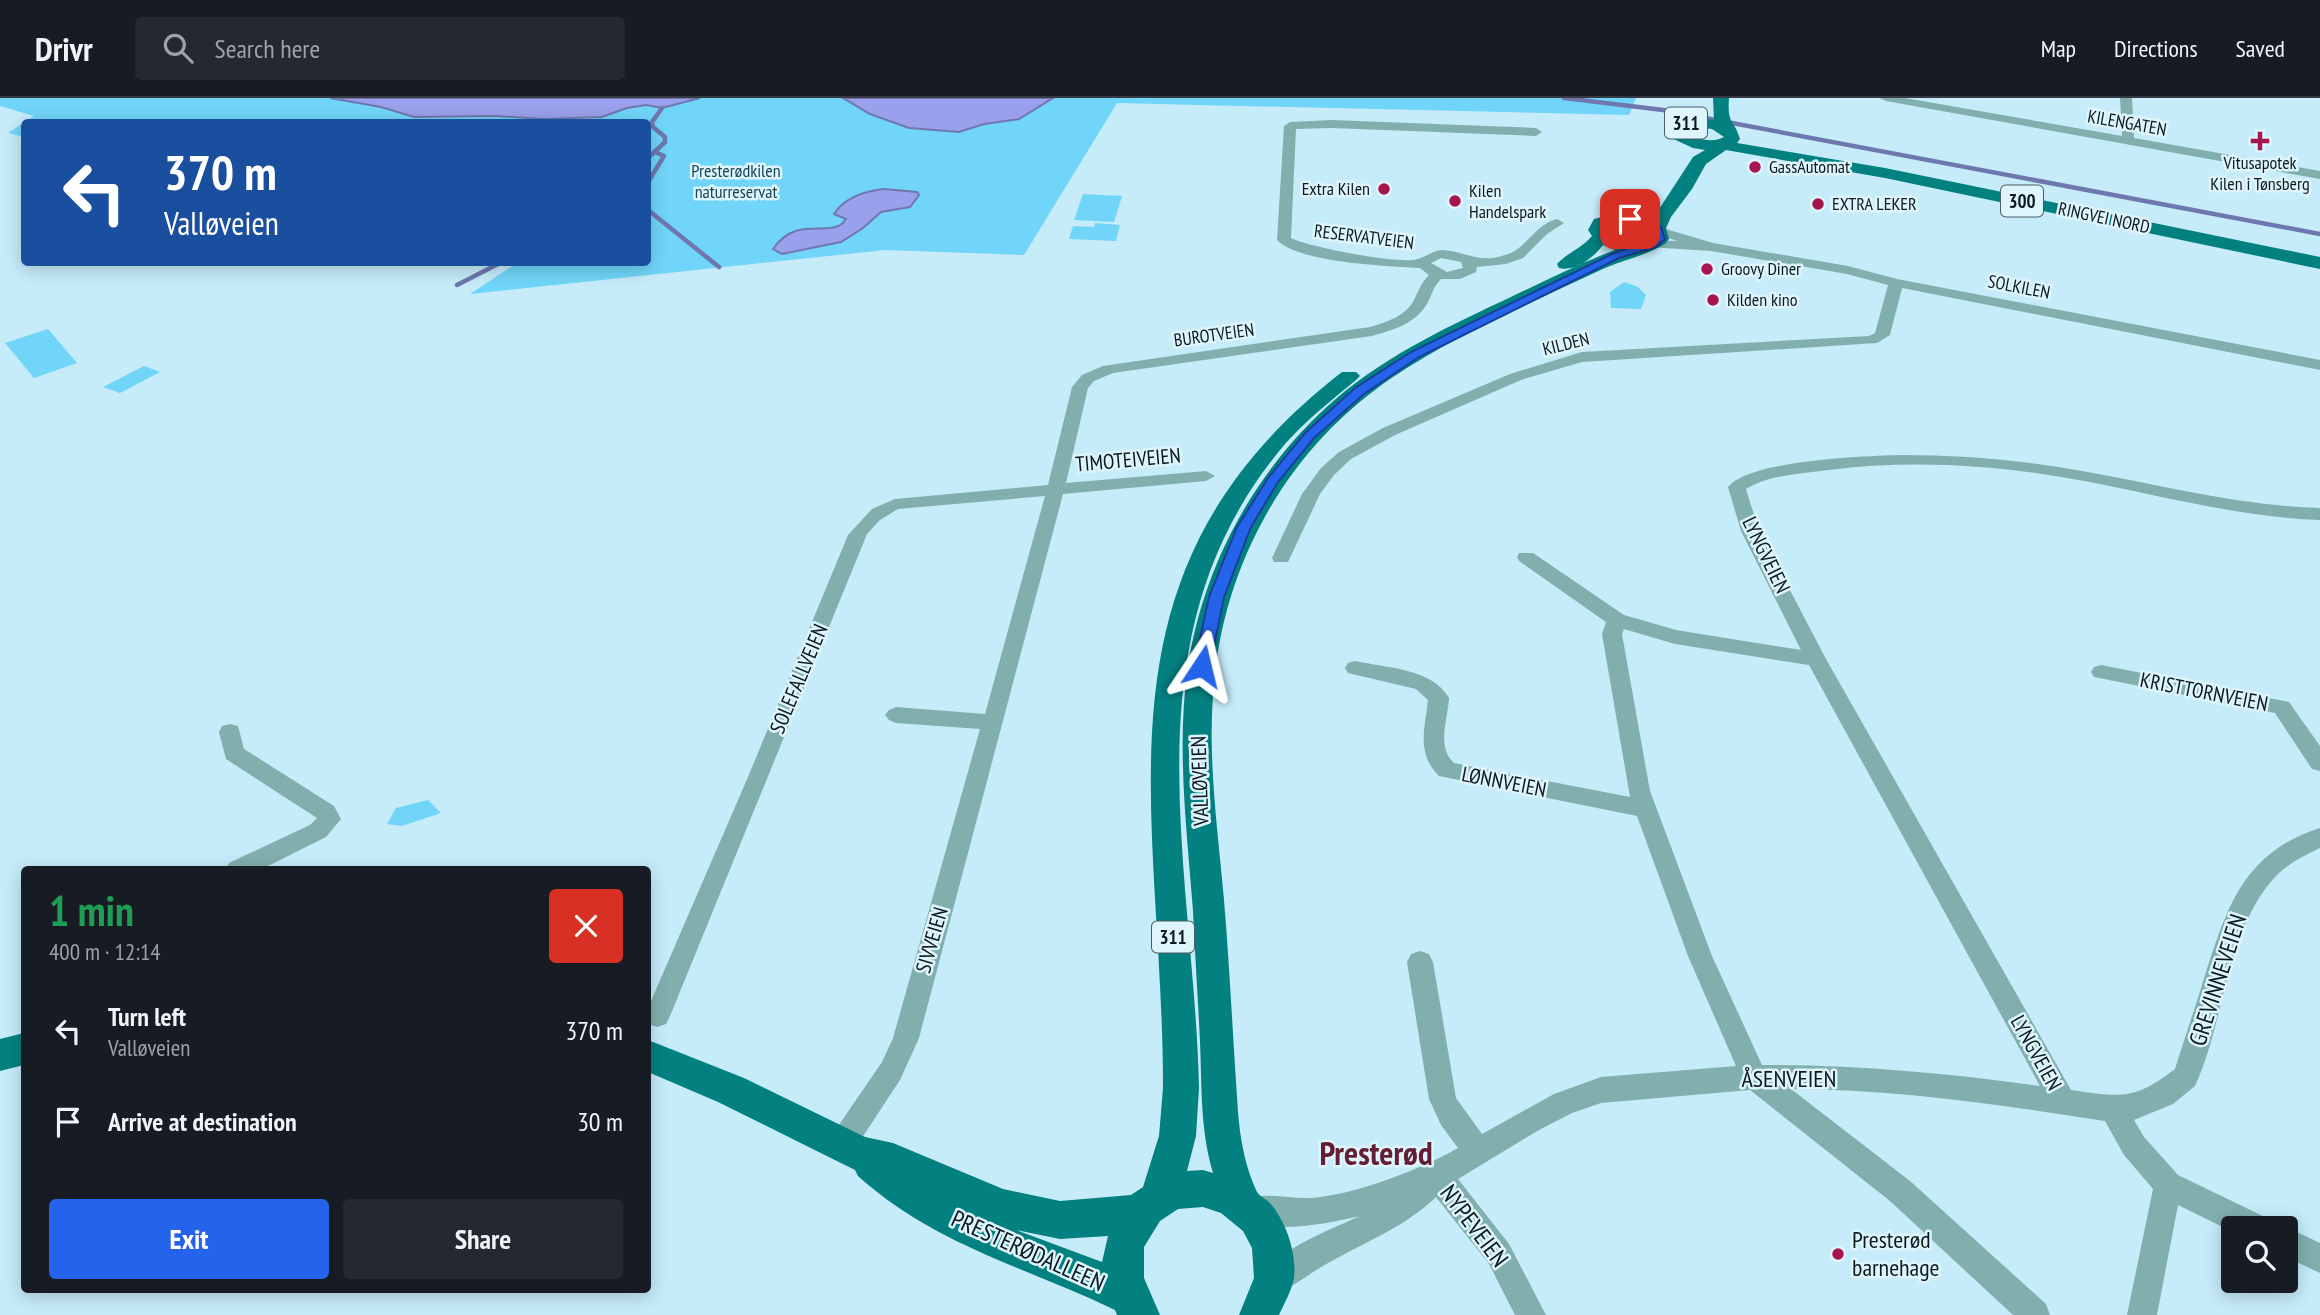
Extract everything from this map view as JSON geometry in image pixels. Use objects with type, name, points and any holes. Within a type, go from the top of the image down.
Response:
[{"type":"main road","points":[[1721,98],[1724,132]]},
{"type":"main road","name":"311","points":[[1679,158],[1682,147],[1674,130],[1676,127],[1697,115],[1724,132]]},
{"type":"main road","name":"311","points":[[1680,138],[1699,145],[1724,132]]},
{"type":"main road","name":"311","points":[[1653,238],[1662,216],[1684,189],[1699,161],[1724,132]]},
{"type":"main road","name":"RINGVEI NORD","points":[[1724,132],[2320,254]]},
{"type":"main road","name":"RINGVEI NORD","points":[[1724,132],[1885,173],[2320,263]]},
{"type":"main road","name":"VALLØVEIEN","points":[[1149,1206],[1173,1154],[1179,1127],[1178,1032],[1165,763],[1168,687],[1180,622],[1201,559],[1227,506],[1261,458],[1295,421],[1339,383],[1412,337],[1577,259],[1590,251],[1601,237],[1597,230],[1600,223],[1619,218],[1649,204],[1665,185]]},
{"type":"main road","points":[[1601,237],[1619,245],[1653,238],[1641,221],[1619,218]]},
{"type":"main road","name":"VALLØVEIEN","points":[[1246,1206],[1229,1165],[1220,1116],[1217,1031],[1198,763],[1202,666],[1216,597],[1232,553],[1255,508],[1286,463],[1310,436],[1359,391],[1444,338],[1653,238]]},
{"type":"main road","points":[[0,1055],[21,1050]]},
{"type":"main road","name":"PRESTERØDALLEEN","points":[[651,1057],[731,1090],[851,1149],[893,1161],[991,1203],[1037,1217],[1060,1220],[1149,1206],[1191,1187],[1225,1193],[1246,1206]]},
{"type":"main road","name":"PRESTERØDALLEEN","points":[[851,1149],[933,1208],[1016,1250],[1092,1278],[1134,1306]]},
{"type":"main road","name":"311","points":[[1134,1306],[1121,1261],[1130,1228],[1149,1206]]},
{"type":"main road","name":"311","points":[[1246,1206],[1264,1225],[1272,1242],[1275,1261],[1263,1306]]},
{"type":"street","name":"KILENGATEN","points":[[1886,98],[2320,175]]},
{"type":"street","points":[[2126,98],[2127,141]]},
{"type":"street","name":"RESERVATVEIEN","points":[[1431,269],[1308,250],[1284,240],[1290,126],[1332,124],[1536,132]]},
{"type":"street","points":[[1471,263],[1471,269],[1464,274],[1431,269],[1429,257],[1447,254],[1461,256],[1471,263],[1516,257],[1528,249],[1545,226],[1557,223]]},
{"type":"street","name":"SOLKILEN","points":[[1653,238],[1848,270],[1896,283],[2320,365]]},
{"type":"street","name":"BUROTVEIEN","points":[[1055,489],[1080,387],[1090,371],[1372,331],[1395,324],[1411,314],[1420,303],[1431,269]]},
{"type":"street","name":"KILDEN","points":[[1281,558],[1308,502],[1336,462],[1367,442],[1423,416],[1548,367],[1583,357],[1872,340],[1882,335],[1896,283]]},
{"type":"street","name":"LYNGVEIEN","points":[[2063,1102],[1816,659],[1750,531],[1737,487],[1760,476],[1838,463],[1886,460],[1959,461],[2047,470],[2250,511],[2320,514]]},
{"type":"street","name":"TIMOTEIVEIEN","points":[[1055,489],[1206,476]]},
{"type":"street","name":"SIVVEIEN","points":[[851,1149],[900,1054],[1055,489]]},
{"type":"street","name":"SOLEFALLVEIEN","points":[[657,1016],[759,777],[857,535],[867,521],[880,509],[895,504],[1055,489]]},
{"type":"street","points":[[1526,557],[1617,620],[1696,641],[1816,659]]},
{"type":"street","points":[[1617,620],[1612,634],[1632,756],[1645,808],[1700,956],[1754,1077],[1900,1191],[2035,1315]]},
{"type":"street","name":"LØNNVEIEN","points":[[1355,668],[1431,687],[1439,698],[1433,754],[1447,770],[1645,808]]},
{"type":"street","name":"KRISTTORNVEIEN","points":[[2101,672],[2282,707],[2320,763]]},
{"type":"street","points":[[896,715],[991,722]]},
{"type":"street","points":[[230,732],[230,744],[234,753],[326,811],[330,819],[318,831],[245,866]]},
{"type":"street","name":"GREVINNEVEIEN","points":[[2113,1109],[2133,1108],[2163,1095],[2186,1077],[2237,913],[2267,870],[2288,853],[2320,837]]},
{"type":"street","points":[[1420,962],[1443,1099],[1451,1116],[1479,1152]]},
{"type":"street","name":"ÅSENVEIEN","points":[[1246,1206],[1313,1212],[1350,1205],[1437,1176],[1504,1134],[1564,1102],[1601,1090],[1754,1077],[1830,1077],[1975,1089],[2113,1109]]},
{"type":"street","points":[[2113,1109],[2134,1146],[2168,1185],[2233,1216]]},
{"type":"street","name":"ÅSENVEIEN","points":[[1263,1306],[1323,1249],[1406,1207],[1437,1176]]},
{"type":"street","name":"NYPEVEIEN","points":[[1437,1176],[1499,1254],[1531,1315]]},
{"type":"street","points":[[2141,1315],[2168,1185]]},
{"type":"street","points":[[2298,1248],[2320,1258]]},
{"type":"green space","name":"Presterødkilen naturreservat","points":[[0,98],[1636,98],[1629,115],[1117,103],[1024,255],[885,250],[470,294],[512,266],[651,266],[651,119],[30,119],[34,116],[0,106]]},
{"type":"green space","points":[[21,125],[21,136],[8,133]]},
{"type":"green space","points":[[1083,194],[1122,196],[1114,222],[1074,220]]},
{"type":"green space","points":[[1095,223],[1120,225],[1116,241],[1069,239],[1073,226],[1094,227]]},
{"type":"green space","points":[[1624,282],[1638,287],[1646,295],[1641,309],[1611,308],[1610,292]]},
{"type":"green space","points":[[48,329],[77,363],[34,378],[5,343]]},
{"type":"green space","points":[[144,366],[160,372],[120,393],[103,387]]},
{"type":"green space","points":[[428,800],[441,813],[402,826],[387,824],[396,808]]},
{"type":"shaded area","points":[[330,98],[700,98],[662,108],[646,105],[627,108],[602,117],[544,119],[495,116],[414,117],[381,107]]},
{"type":"shaded area","points":[[843,98],[1053,98],[1019,119],[984,124],[959,132],[909,128],[870,114]]},
{"type":"shaded area","points":[[884,189],[917,192],[919,195],[910,207],[881,212],[841,242],[782,254],[773,249],[793,232],[840,225],[846,219],[834,214],[844,203],[863,193]]},
{"type":"waterway","points":[[1564,98],[1663,110],[2320,234]]},
{"type":"waterway","points":[[651,155],[665,142],[665,137],[653,127],[652,122],[662,108]]},
{"type":"waterway","points":[[651,177],[664,156],[655,152]]},
{"type":"waterway","points":[[651,212],[719,267]]},
{"type":"waterway","points":[[457,285],[494,266]]},
{"type":"place","name":"Vitusapotek Kilen i Tønsberg","points":[[2260,141]]},
{"type":"place","name":"GassAutomat","points":[[1755,167]]},
{"type":"place","name":"Extra Kilen","points":[[1384,189]]},
{"type":"place","name":"Kilen Handelspark","points":[[1455,201]]},
{"type":"place","name":"EXTRA LEKER","points":[[1818,204]]},
{"type":"place","name":"Groovy Diner","points":[[1707,269]]},
{"type":"place","name":"Kilden kino","points":[[1713,300]]},
{"type":"place","name":"Presterød barnehage","points":[[1838,1254]]},
{"type":"district","name":"Presterød","points":[[1376,1153]]},
{"type":"route","points":[[1202,666],[1216,597],[1244,527],[1272,480],[1310,436],[1359,391],[1415,354],[1615,256],[1653,244],[1660,239],[1661,235],[1650,224],[1630,219]]}]
